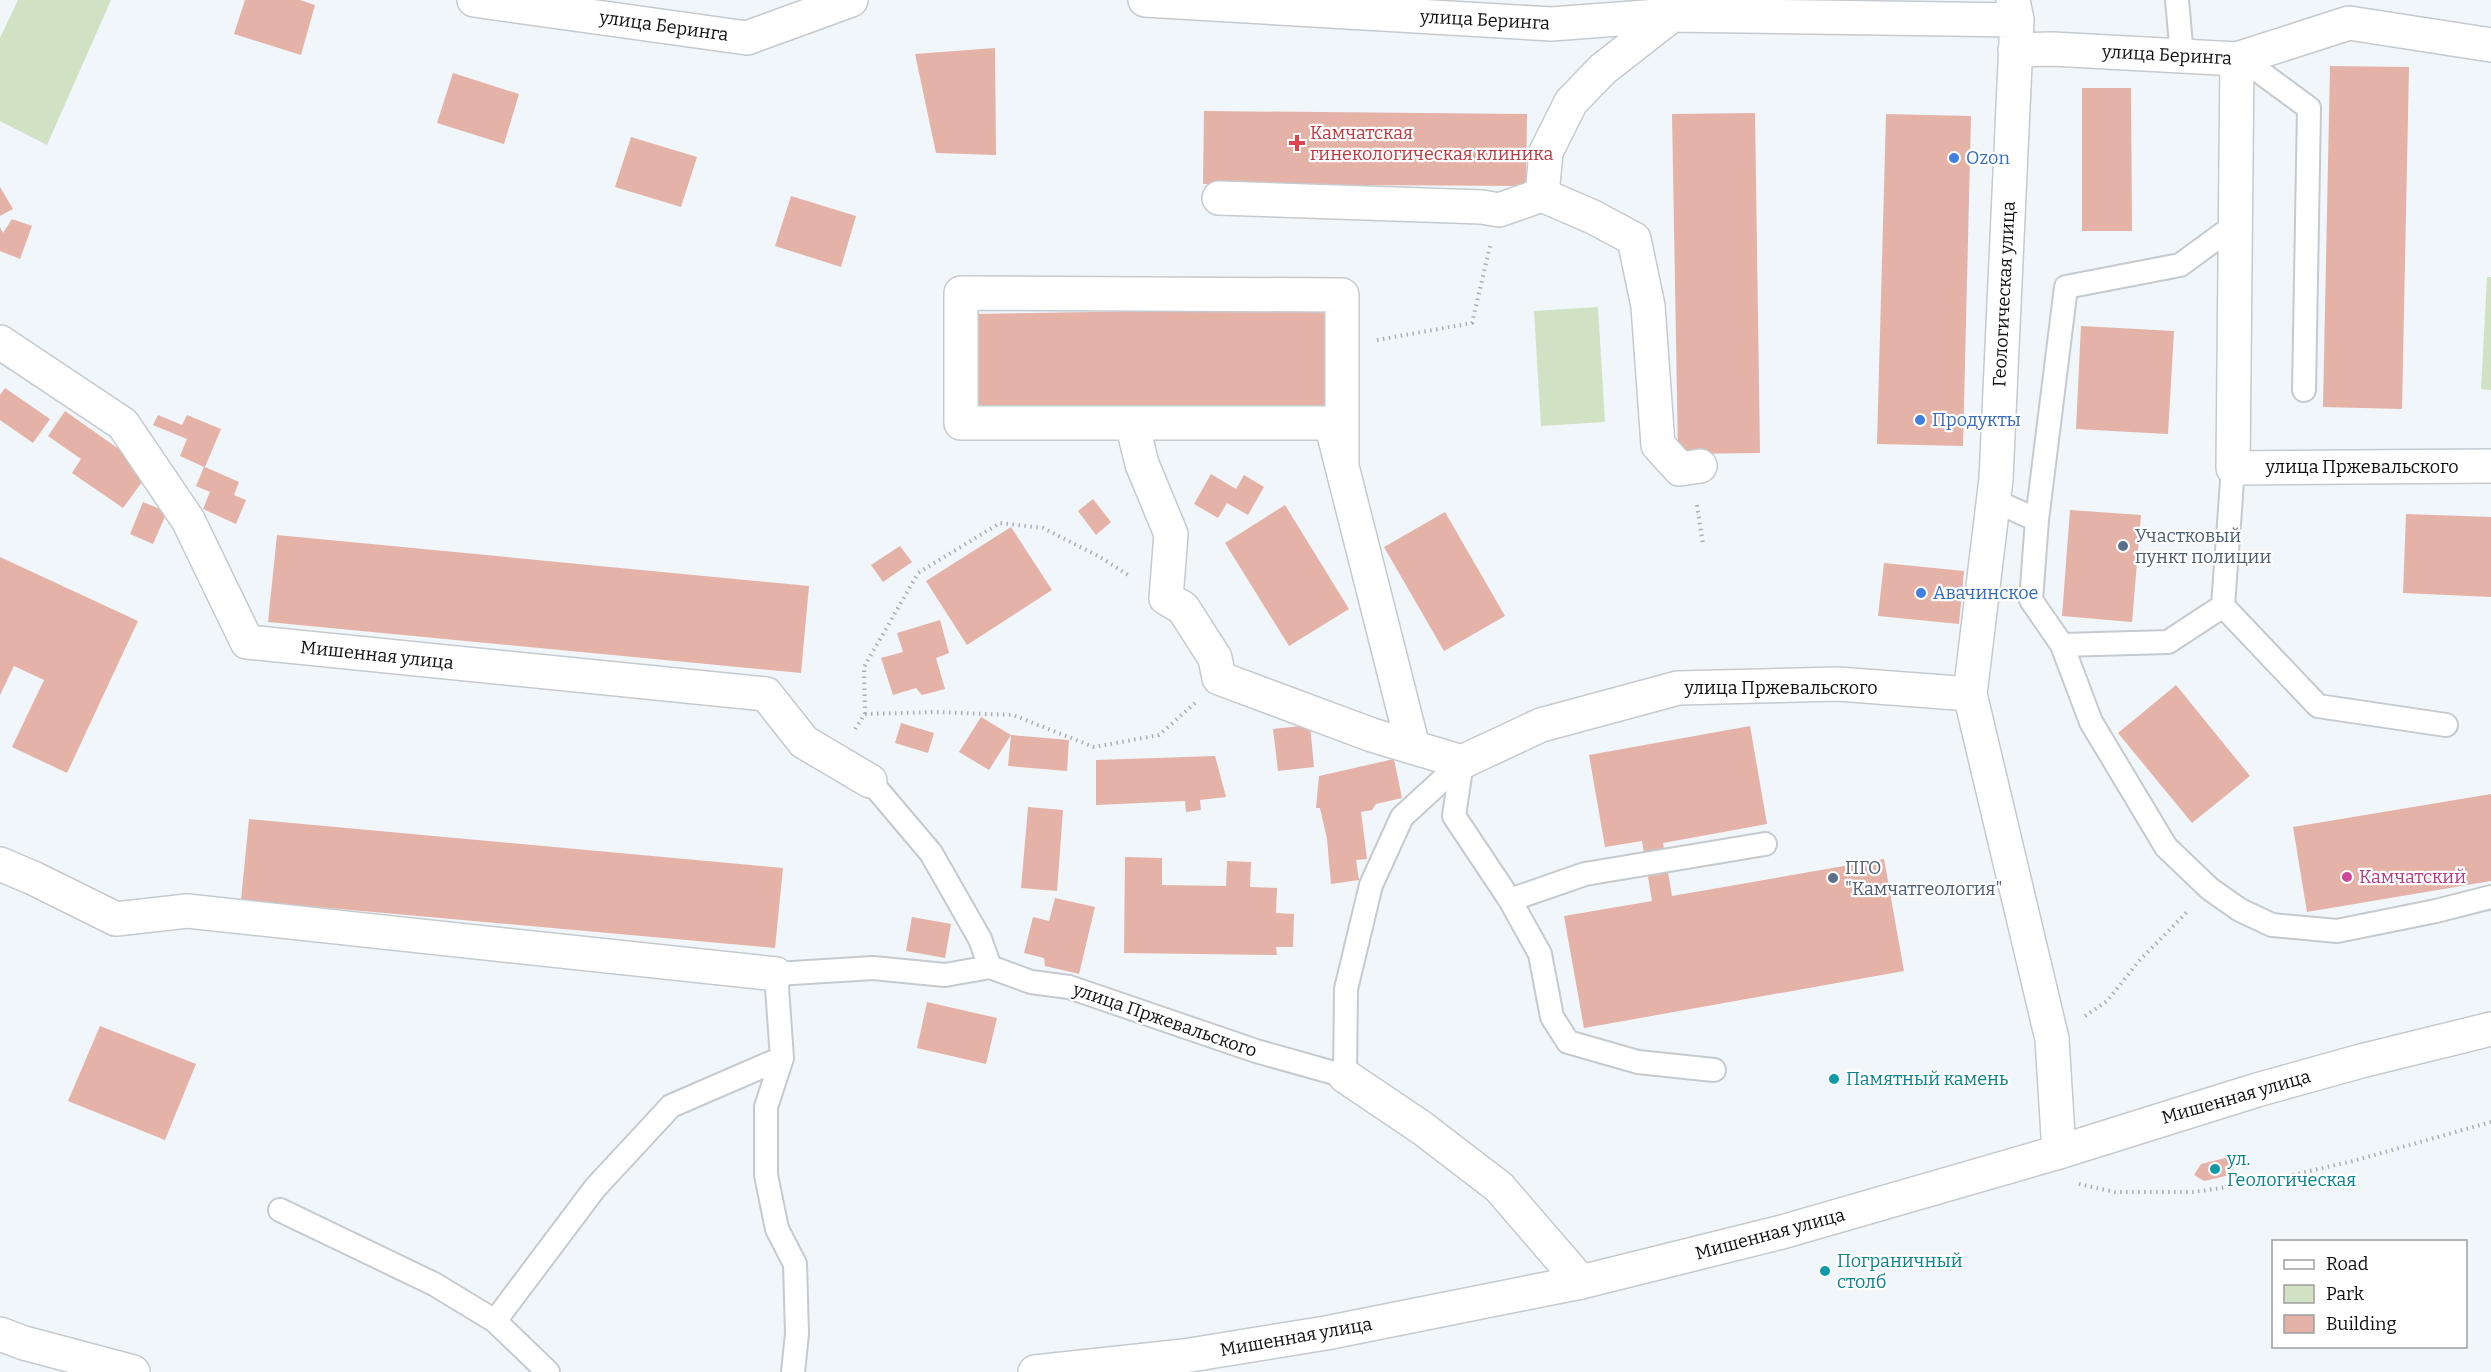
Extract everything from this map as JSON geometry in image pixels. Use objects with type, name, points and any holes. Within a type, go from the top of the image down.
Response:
[{"type":"street","name":"улица Беринга","points":[[474,0],[747,38],[851,0]]},
{"type":"street","name":"улица Беринга","points":[[1150,1],[1551,24],[1672,15],[2015,23],[2052,49],[2239,58],[2350,11],[2491,45]]},
{"type":"street","points":[[1542,195],[1546,152],[1571,102],[1603,69],[1672,15]]},
{"type":"street","name":"Геологическая улица","points":[[2015,23],[1994,500],[1970,694],[2052,1039],[2059,1152]]},
{"type":"street","points":[[2233,468],[2239,58]]},
{"type":"street","points":[[1220,198],[1482,207],[1498,210],[1542,195],[1593,217],[1634,239],[1648,306],[1658,445],[1680,469],[1700,466]]},
{"type":"street","points":[[1342,467],[1342,295],[961,294],[961,423],[1331,423],[1342,467],[1413,747]]},
{"type":"street","name":"Мишенная улица","points":[[0,342],[123,424],[188,520],[248,642],[766,694],[804,742],[870,781]]},
{"type":"street","points":[[1132,423],[1142,464],[1171,534],[1166,598],[1183,608],[1215,658],[1219,678],[1372,735],[1462,762]]},
{"type":"street","name":"улица Пржевальского","points":[[2233,468],[2491,466]]},
{"type":"street","name":"улица Пржевальского","points":[[1462,762],[1541,726],[1678,688],[1838,684],[1970,694]]},
{"type":"street","points":[[0,864],[116,919],[187,910],[776,975]]},
{"type":"street","name":"Мишенная улица","points":[[1035,1372],[1184,1356],[1326,1333],[1581,1282],[1782,1232],[2059,1152],[2257,1090],[2361,1061],[2491,1029]]},
{"type":"street","name":"улица Пржевальского","points":[[1345,1076],[1422,1128],[1499,1187],[1581,1282]]},
{"type":"street","points":[[0,1334],[24,1343],[133,1372]]},
{"type":"lane","points":[[2177,0],[2182,56]]},
{"type":"lane","points":[[2239,58],[2309,108],[2304,390]]},
{"type":"lane","points":[[2235,225],[2180,265],[2066,287],[2037,520],[2031,600],[2062,645],[2091,722],[2166,847],[2210,889],[2240,910],[2272,925],[2337,931],[2436,911],[2491,897]]},
{"type":"lane","points":[[2233,468],[2223,606],[2318,706],[2446,725]]},
{"type":"lane","points":[[1994,500],[2037,520]]},
{"type":"lane","points":[[2062,645],[2168,642],[2223,606]]},
{"type":"lane","points":[[1462,762],[1454,816],[1510,900],[1540,954],[1552,1017],[1568,1042],[1638,1062],[1714,1070]]},
{"type":"lane","name":"улица Пржевальского","points":[[990,967],[1031,982],[1069,987],[1256,1051],[1345,1076],[1346,989],[1371,885],[1402,817],[1462,762]]},
{"type":"lane","points":[[794,1372],[797,1335],[795,1264],[777,1229],[766,1175],[766,1107],[782,1058],[776,975],[873,968],[945,975],[990,967],[980,939],[931,853],[870,781]]},
{"type":"lane","points":[[1510,900],[1585,874],[1764,844]]},
{"type":"lane","points":[[495,1321],[595,1188],[671,1106],[782,1058]]},
{"type":"lane","points":[[280,1209],[434,1284],[495,1321],[548,1372]]},
{"type":"path","points":[[1342,347],[1472,323],[1498,210]]},
{"type":"path","points":[[834,759],[865,714],[864,667],[918,573],[1000,523],[1043,528],[1100,557],[1166,598]]},
{"type":"path","points":[[865,714],[935,712],[1013,715],[1094,747],[1159,735],[1204,696],[1219,678]]},
{"type":"path","points":[[2052,1039],[2108,1001],[2139,961],[2210,889]]},
{"type":"path","points":[[2059,1152],[2080,1186],[2115,1192],[2194,1192],[2266,1181],[2353,1161],[2491,1122]]},
{"type":"green space","points":[[18,0],[111,0],[47,145],[0,121],[0,38]]},
{"type":"green space","points":[[2487,277],[2491,277],[2491,390],[2481,389]]},
{"type":"green space","points":[[1598,307],[1605,422],[1541,426],[1534,311]]},
{"type":"building","points":[[245,0],[300,0],[315,5],[301,55],[234,34]]},
{"type":"building","points":[[995,48],[996,155],[936,153],[915,54]]},
{"type":"building","points":[[2330,66],[2409,67],[2402,409],[2323,407]]},
{"type":"building","points":[[453,73],[519,94],[504,144],[437,123]]},
{"type":"building","points":[[2082,88],[2131,88],[2132,231],[2082,231]]},
{"type":"building","points":[[1204,111],[1527,114],[1526,186],[1203,184]]},
{"type":"building","points":[[1755,113],[1760,453],[1678,454],[1672,114]]},
{"type":"building","points":[[1886,114],[1971,116],[1963,446],[1877,444]]},
{"type":"building","points":[[631,137],[697,157],[681,207],[615,187]]},
{"type":"building","points":[[0,187],[13,209],[0,216]]},
{"type":"building","points":[[791,196],[856,216],[841,267],[775,246]]},
{"type":"building","points":[[12,219],[32,226],[20,259],[0,251],[0,227],[3,233]]},
{"type":"building","points":[[1335,308],[1337,406],[977,412],[975,314]]},
{"type":"building","points":[[2081,326],[2174,331],[2168,434],[2076,429]]},
{"type":"building","points":[[5,388],[50,419],[33,443],[0,420],[0,395]]},
{"type":"building","points":[[65,411],[150,471],[123,508],[72,473],[81,459],[48,436]]},
{"type":"building","points":[[158,415],[182,425],[187,415],[221,429],[205,467],[239,482],[234,495],[246,500],[236,524],[203,509],[210,492],[196,486],[204,467],[180,456],[187,439],[153,425]]},
{"type":"building","points":[[1211,474],[1236,489],[1244,475],[1264,487],[1248,515],[1227,503],[1218,518],[1194,504]]},
{"type":"building","points":[[1093,499],[1111,522],[1096,535],[1078,511]]},
{"type":"building","points":[[143,502],[167,512],[153,544],[130,534]]},
{"type":"building","points":[[1285,505],[1349,609],[1289,646],[1225,543]]},
{"type":"building","points":[[2070,510],[2141,515],[2132,622],[2062,616]]},
{"type":"building","points":[[1445,512],[1505,616],[1444,651],[1384,547]]},
{"type":"building","points":[[2406,514],[2491,517],[2491,597],[2403,593]]},
{"type":"building","points":[[1011,527],[1052,590],[967,645],[926,581]]},
{"type":"building","points":[[277,535],[809,586],[801,673],[268,622]]},
{"type":"building","points":[[900,546],[912,562],[883,582],[871,565]]},
{"type":"building","points":[[0,557],[138,621],[67,773],[12,747],[44,680],[14,666],[0,695]]},
{"type":"building","name":"Авачинское","points":[[1884,563],[1964,571],[1959,624],[1878,616]]},
{"type":"building","points":[[940,620],[949,653],[936,658],[945,689],[922,695],[916,688],[893,695],[881,658],[903,652],[897,633]]},
{"type":"building","points":[[2176,685],[2250,776],[2192,823],[2118,733]]},
{"type":"building","points":[[981,717],[1011,735],[989,770],[959,752]]},
{"type":"building","points":[[901,723],[934,733],[928,753],[895,743]]},
{"type":"building","points":[[1310,725],[1314,767],[1278,771],[1273,729]]},
{"type":"building","name":"ПГО \"Камчатгеология\"","points":[[1750,726],[1767,824],[1663,843],[1672,896],[1884,859],[1904,971],[1584,1028],[1564,916],[1652,901],[1642,841],[1605,847],[1589,755]]},
{"type":"building","points":[[1011,735],[1069,740],[1067,771],[1008,766]]},
{"type":"building","points":[[1215,756],[1226,797],[1200,800],[1201,810],[1186,812],[1185,801],[1096,805],[1096,760]]},
{"type":"building","points":[[1394,759],[1402,798],[1376,804],[1372,810],[1361,812],[1367,859],[1356,860],[1359,880],[1331,884],[1327,839],[1320,808],[1316,808],[1319,776]]},
{"type":"building","points":[[2491,794],[2491,881],[2307,912],[2293,827]]},
{"type":"building","points":[[1028,807],[1063,810],[1057,891],[1021,888]]},
{"type":"building","points":[[249,819],[783,868],[775,948],[241,900]]},
{"type":"building","points":[[1125,857],[1162,858],[1162,885],[1226,886],[1227,861],[1251,862],[1250,887],[1277,888],[1276,913],[1294,914],[1293,947],[1276,947],[1277,955],[1124,953]]},
{"type":"building","points":[[1055,898],[1095,907],[1079,974],[1045,966],[1044,958],[1024,953],[1033,917],[1049,921]]},
{"type":"building","points":[[912,917],[951,924],[945,958],[906,951]]},
{"type":"building","points":[[927,1002],[997,1018],[986,1064],[917,1048]]},
{"type":"building","points":[[100,1026],[196,1064],[165,1140],[68,1101]]},
{"type":"building","name":"ул. Геологическая","points":[[2225,1158],[2236,1164],[2230,1175],[2204,1181],[2194,1175],[2201,1164]]},
{"type":"place","name":"Камчатская гинекологическая клиника","points":[[1297,143]]},
{"type":"place","name":"Ozon","points":[[1954,158]]},
{"type":"place","name":"Продукты","points":[[1920,420]]},
{"type":"place","name":"Участковый пункт полиции","points":[[2123,546]]},
{"type":"place","name":"Авачинское","points":[[1921,593]]},
{"type":"place","name":"Камчатский","points":[[2347,877]]},
{"type":"place","name":"ПГО \"Камчатгеология\"","points":[[1833,878]]},
{"type":"place","name":"Памятный камень","points":[[1834,1079]]},
{"type":"place","name":"ул. Геологическая","points":[[2215,1169]]},
{"type":"place","name":"Пограничный столб","points":[[1825,1271]]}]
